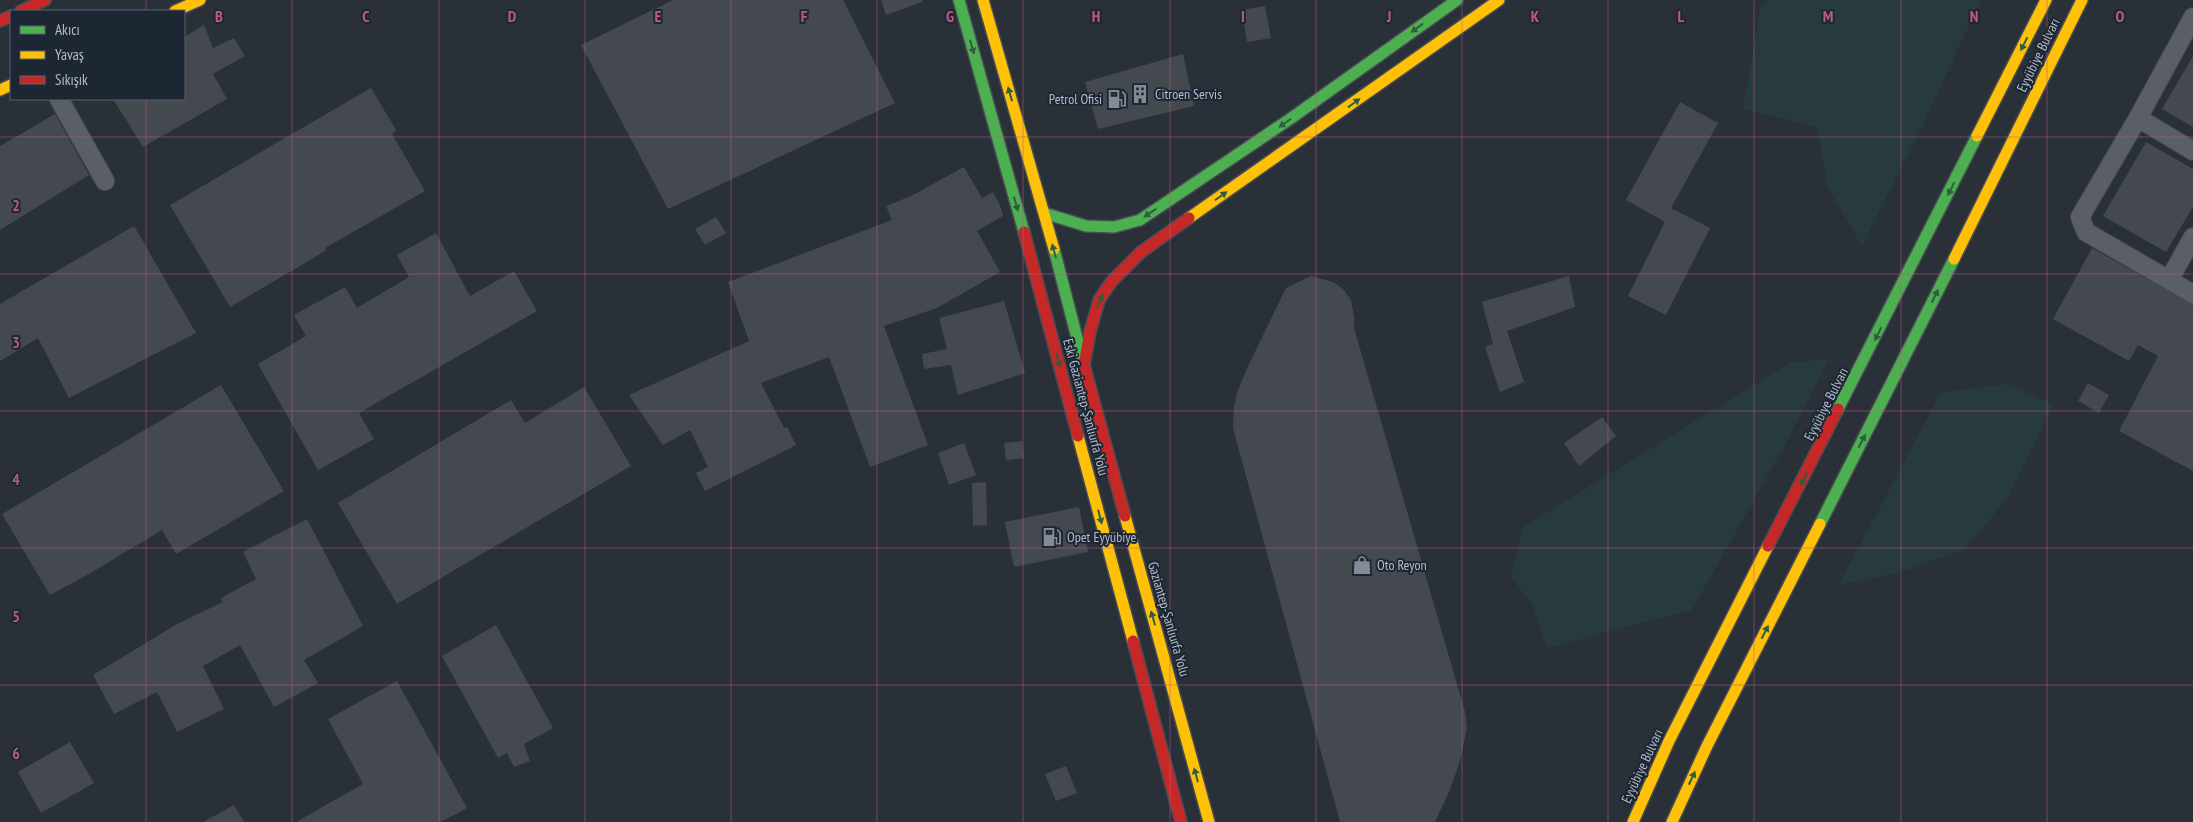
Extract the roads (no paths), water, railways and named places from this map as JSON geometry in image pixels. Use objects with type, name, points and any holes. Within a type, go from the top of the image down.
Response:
[{"type":"main road","points":[[23,10],[45,0]]},
{"type":"main road","points":[[177,10],[200,0]]},
{"type":"main road","name":"Eski Gaziantep-Şanlıurfa Yolu","points":[[959,0],[1019,215],[1181,822]]},
{"type":"main road","name":"Eski Gaziantep-Şanlıurfa Yolu","points":[[983,0],[1044,213],[1084,366]]},
{"type":"main road","points":[[1044,213],[1086,226],[1114,227],[1140,220],[1274,130],[1456,0]]},
{"type":"main road","points":[[1084,366],[1091,327],[1100,298],[1118,275],[1141,252],[1499,0]]},
{"type":"main road","name":"Eyyübiye Bulvarı","points":[[1633,822],[1669,741],[2046,0]]},
{"type":"main road","name":"Eyyübiye Bulvarı","points":[[1672,822],[1707,746],[1905,357],[2082,0]]},
{"type":"main road","name":"Gaziantep-Şanlıurfa Yolu","points":[[1084,366],[1209,822]]},
{"type":"street","points":[[2193,18],[2138,118],[2080,216],[2086,232],[2193,294]]},
{"type":"street","points":[[61,100],[104,181]]},
{"type":"street","points":[[2138,118],[2193,151]]},
{"type":"street","points":[[2169,280],[2193,237]]},
{"type":"place","name":"Citroen Servis","points":[[1140,94]]},
{"type":"place","name":"Petrol Ofisi","points":[[1117,99]]},
{"type":"place","name":"Opet Eyyübiye","points":[[1052,537]]},
{"type":"place","name":"Oto Reyon","points":[[1362,565]]}]
